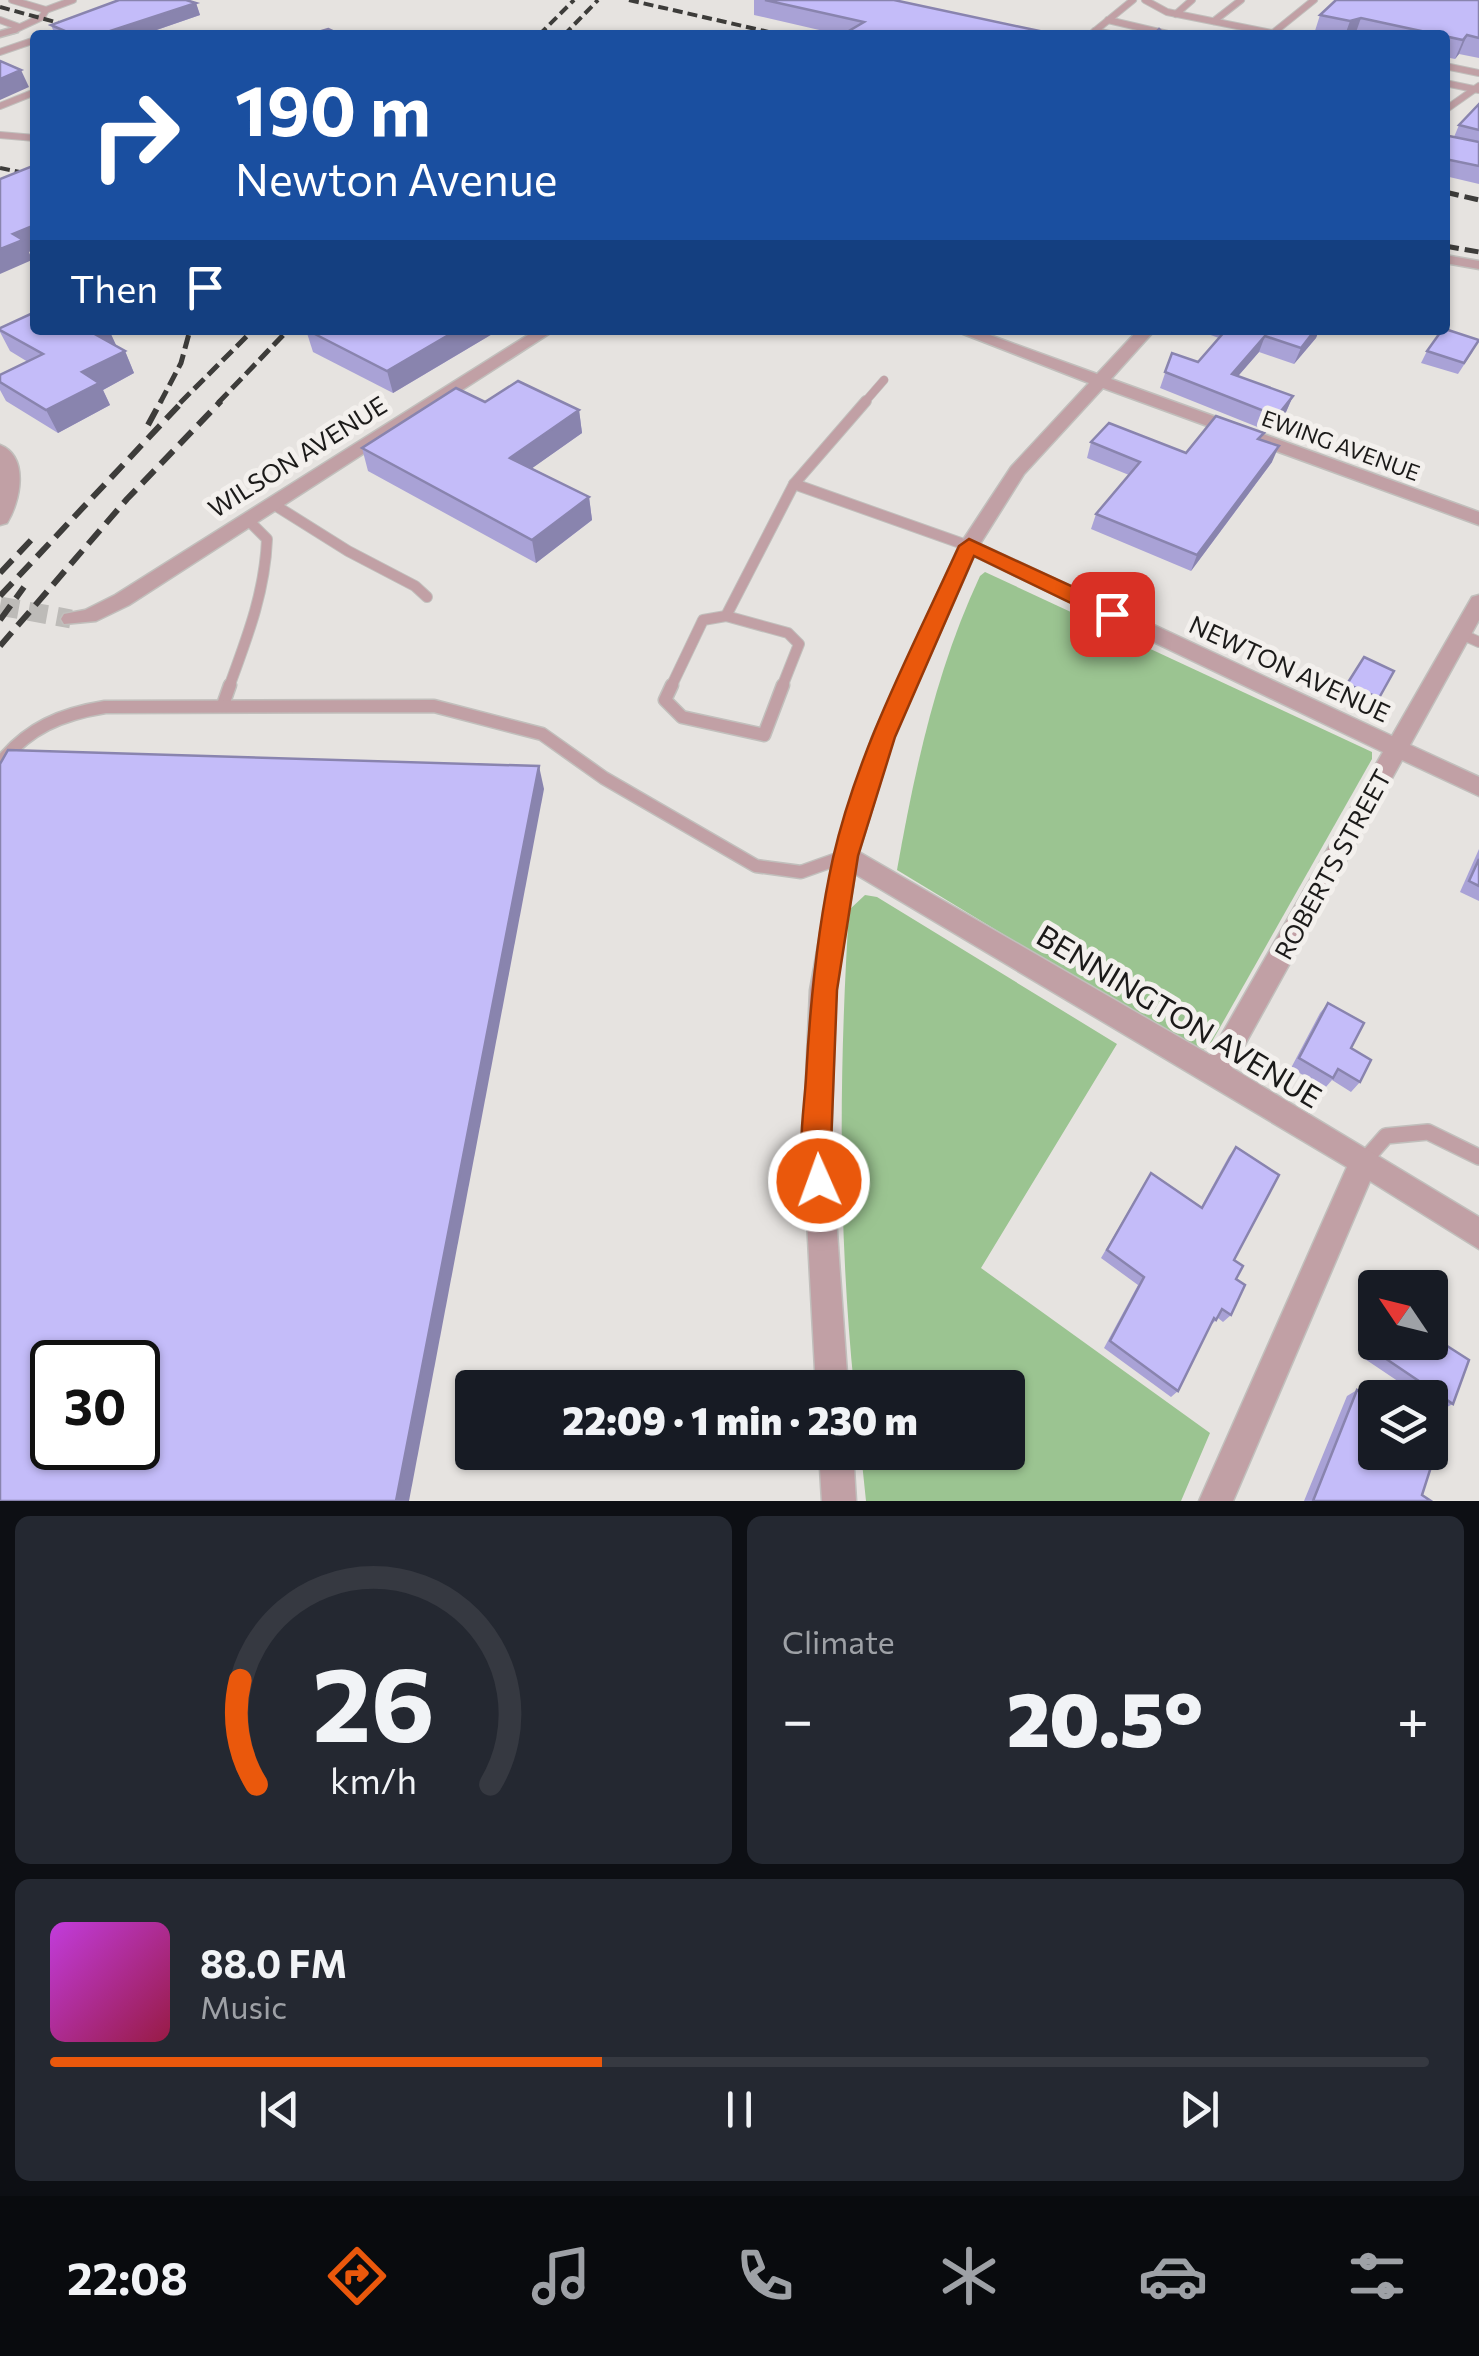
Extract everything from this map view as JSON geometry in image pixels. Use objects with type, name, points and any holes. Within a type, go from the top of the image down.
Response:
[{"type":"street","points":[[0,34],[17,28]]},
{"type":"street","points":[[1450,259],[1479,265]]},
{"type":"street","name":"WILSON AVENUE","points":[[72,618],[105,610],[540,335]]},
{"type":"street","name":"EWING AVENUE","points":[[976,335],[1479,519]]},
{"type":"street","points":[[831,1370],[817,1146],[824,990],[846,856],[883,737],[969,546],[1017,471],[1142,335]]},
{"type":"street","points":[[0,450],[10,464],[8,506],[0,520]]},
{"type":"street","name":"NEWTON AVENUE","points":[[969,546],[1479,787]]},
{"type":"street","name":"ROBERTS STREET","points":[[1215,1072],[1397,749],[1470,638],[1479,602]]},
{"type":"street","name":"BENNINGTON AVENUE","points":[[846,856],[1215,1072],[1479,1234]]},
{"type":"street","points":[[1216,1501],[1364,1161]]},
{"type":"street","points":[[837,1470],[839,1501]]},
{"type":"lane","points":[[12,0],[46,10],[73,0]]},
{"type":"lane","points":[[1096,30],[1133,0]]},
{"type":"lane","points":[[1145,0],[1176,14],[1258,30]]},
{"type":"lane","points":[[1176,14],[1192,0]]},
{"type":"lane","points":[[1214,21],[1241,0]]},
{"type":"lane","points":[[1277,30],[1314,0]]},
{"type":"lane","points":[[17,28],[42,17],[46,10]]},
{"type":"lane","points":[[0,20],[30,37]]},
{"type":"lane","points":[[1108,20],[1151,30]]},
{"type":"lane","points":[[0,52],[30,42]]},
{"type":"lane","points":[[1450,67],[1479,73]]},
{"type":"lane","points":[[1450,84],[1478,88]]},
{"type":"lane","points":[[1450,107],[1478,88]]},
{"type":"lane","points":[[0,106],[30,94]]},
{"type":"lane","points":[[0,135],[30,138]]},
{"type":"lane","points":[[726,616],[794,484],[884,380]]},
{"type":"lane","points":[[794,484],[969,546]]},
{"type":"lane","points":[[273,504],[348,551],[415,586],[427,597]]},
{"type":"lane","points":[[223,705],[263,590],[268,560],[267,539],[248,520]]},
{"type":"lane","points":[[726,616],[788,633],[799,644],[764,735],[682,718],[666,700],[703,620],[726,616]]},
{"type":"lane","points":[[0,763],[30,732],[80,709],[434,706],[542,734],[604,778],[756,866],[801,872],[846,856]]},
{"type":"lane","points":[[1364,1161],[1386,1136],[1428,1132],[1479,1158]]},
{"type":"green space","points":[[985,572],[1372,752],[1372,759],[1210,1045],[1203,1050],[1193,1049],[897,870],[939,684],[965,611]]},
{"type":"green space","points":[[865,895],[877,897],[1117,1044],[981,1268],[1210,1433],[1181,1501],[866,1501],[863,1470],[1025,1470],[1025,1370],[853,1370],[845,1268],[842,1089],[849,910]]},
{"type":"building","points":[[119,0],[196,3],[113,30],[62,30],[51,25]]},
{"type":"building","points":[[765,0],[894,0],[1035,30],[850,30],[864,22]]},
{"type":"building","points":[[1336,0],[1479,0],[1479,38],[1467,35],[1463,40],[1450,37],[1450,30],[1417,30],[1361,18],[1350,21],[1320,15]]},
{"type":"building","points":[[0,61],[21,70],[0,79]]},
{"type":"building","points":[[1478,105],[1479,130],[1459,125]]},
{"type":"building","points":[[1450,136],[1479,142],[1479,166],[1450,160]]},
{"type":"building","points":[[30,167],[30,227],[13,234],[23,240],[0,249],[0,179]]},
{"type":"building","points":[[30,314],[30,335],[96,335],[125,351],[82,372],[99,383],[46,410],[0,382],[0,375],[43,354],[0,328]]},
{"type":"building","points":[[1450,331],[1479,340],[1464,363],[1427,351],[1438,335],[1450,335]]},
{"type":"building","points":[[317,335],[448,335],[387,371]]},
{"type":"building","points":[[1222,335],[1311,335],[1301,348],[1265,336],[1232,374],[1293,396],[1277,416],[1165,372],[1172,353],[1198,362]]},
{"type":"building","points":[[518,381],[579,410],[510,458],[589,497],[532,540],[362,448],[456,388],[485,402]]},
{"type":"building","points":[[1216,416],[1264,433],[1258,439],[1279,446],[1197,555],[1096,514],[1140,462],[1091,442],[1109,423],[1186,453]]},
{"type":"building","points":[[1364,657],[1394,671],[1379,698],[1347,684]]},
{"type":"building","points":[[8,750],[539,766],[396,1501],[0,1501],[0,764]]},
{"type":"building","points":[[1479,859],[1479,886],[1469,881]]},
{"type":"building","points":[[1328,1003],[1364,1023],[1351,1048],[1371,1060],[1360,1082],[1338,1069],[1333,1078],[1299,1058]]},
{"type":"building","points":[[1236,1147],[1279,1175],[1234,1260],[1243,1266],[1236,1279],[1245,1285],[1231,1315],[1222,1309],[1214,1318],[1178,1391],[1110,1341],[1144,1277],[1107,1250],[1151,1173],[1202,1208]]},
{"type":"building","points":[[1448,1347],[1469,1360],[1453,1404],[1448,1401],[1448,1380],[1417,1380],[1388,1360],[1448,1360]]},
{"type":"building","points":[[1357,1390],[1358,1470],[1430,1470],[1422,1495],[1431,1501],[1313,1501]]},
{"type":"tunnel","points":[[0,606],[71,619]]},
{"type":"railway","points":[[544,30],[574,0]]},
{"type":"railway","points":[[569,30],[598,0]]},
{"type":"railway","points":[[629,0],[760,30]]},
{"type":"railway","points":[[0,7],[85,30]]},
{"type":"railway","points":[[0,168],[30,174]]},
{"type":"railway","points":[[1450,193],[1479,200]]},
{"type":"railway","points":[[1450,247],[1479,252]]},
{"type":"railway","points":[[160,403],[181,363],[189,335]]},
{"type":"railway","points":[[180,403],[248,335]]},
{"type":"railway","points":[[218,403],[283,335]]},
{"type":"railway","points":[[148,425],[161,401]]},
{"type":"railway","points":[[0,596],[183,401]]},
{"type":"railway","points":[[0,646],[127,499],[221,401]]},
{"type":"railway","points":[[0,573],[35,536]]},
{"type":"railway","points":[[0,620],[24,587]]},
{"type":"route","points":[[819,1181],[824,990],[846,856],[883,737],[969,546],[1112,614]]}]
